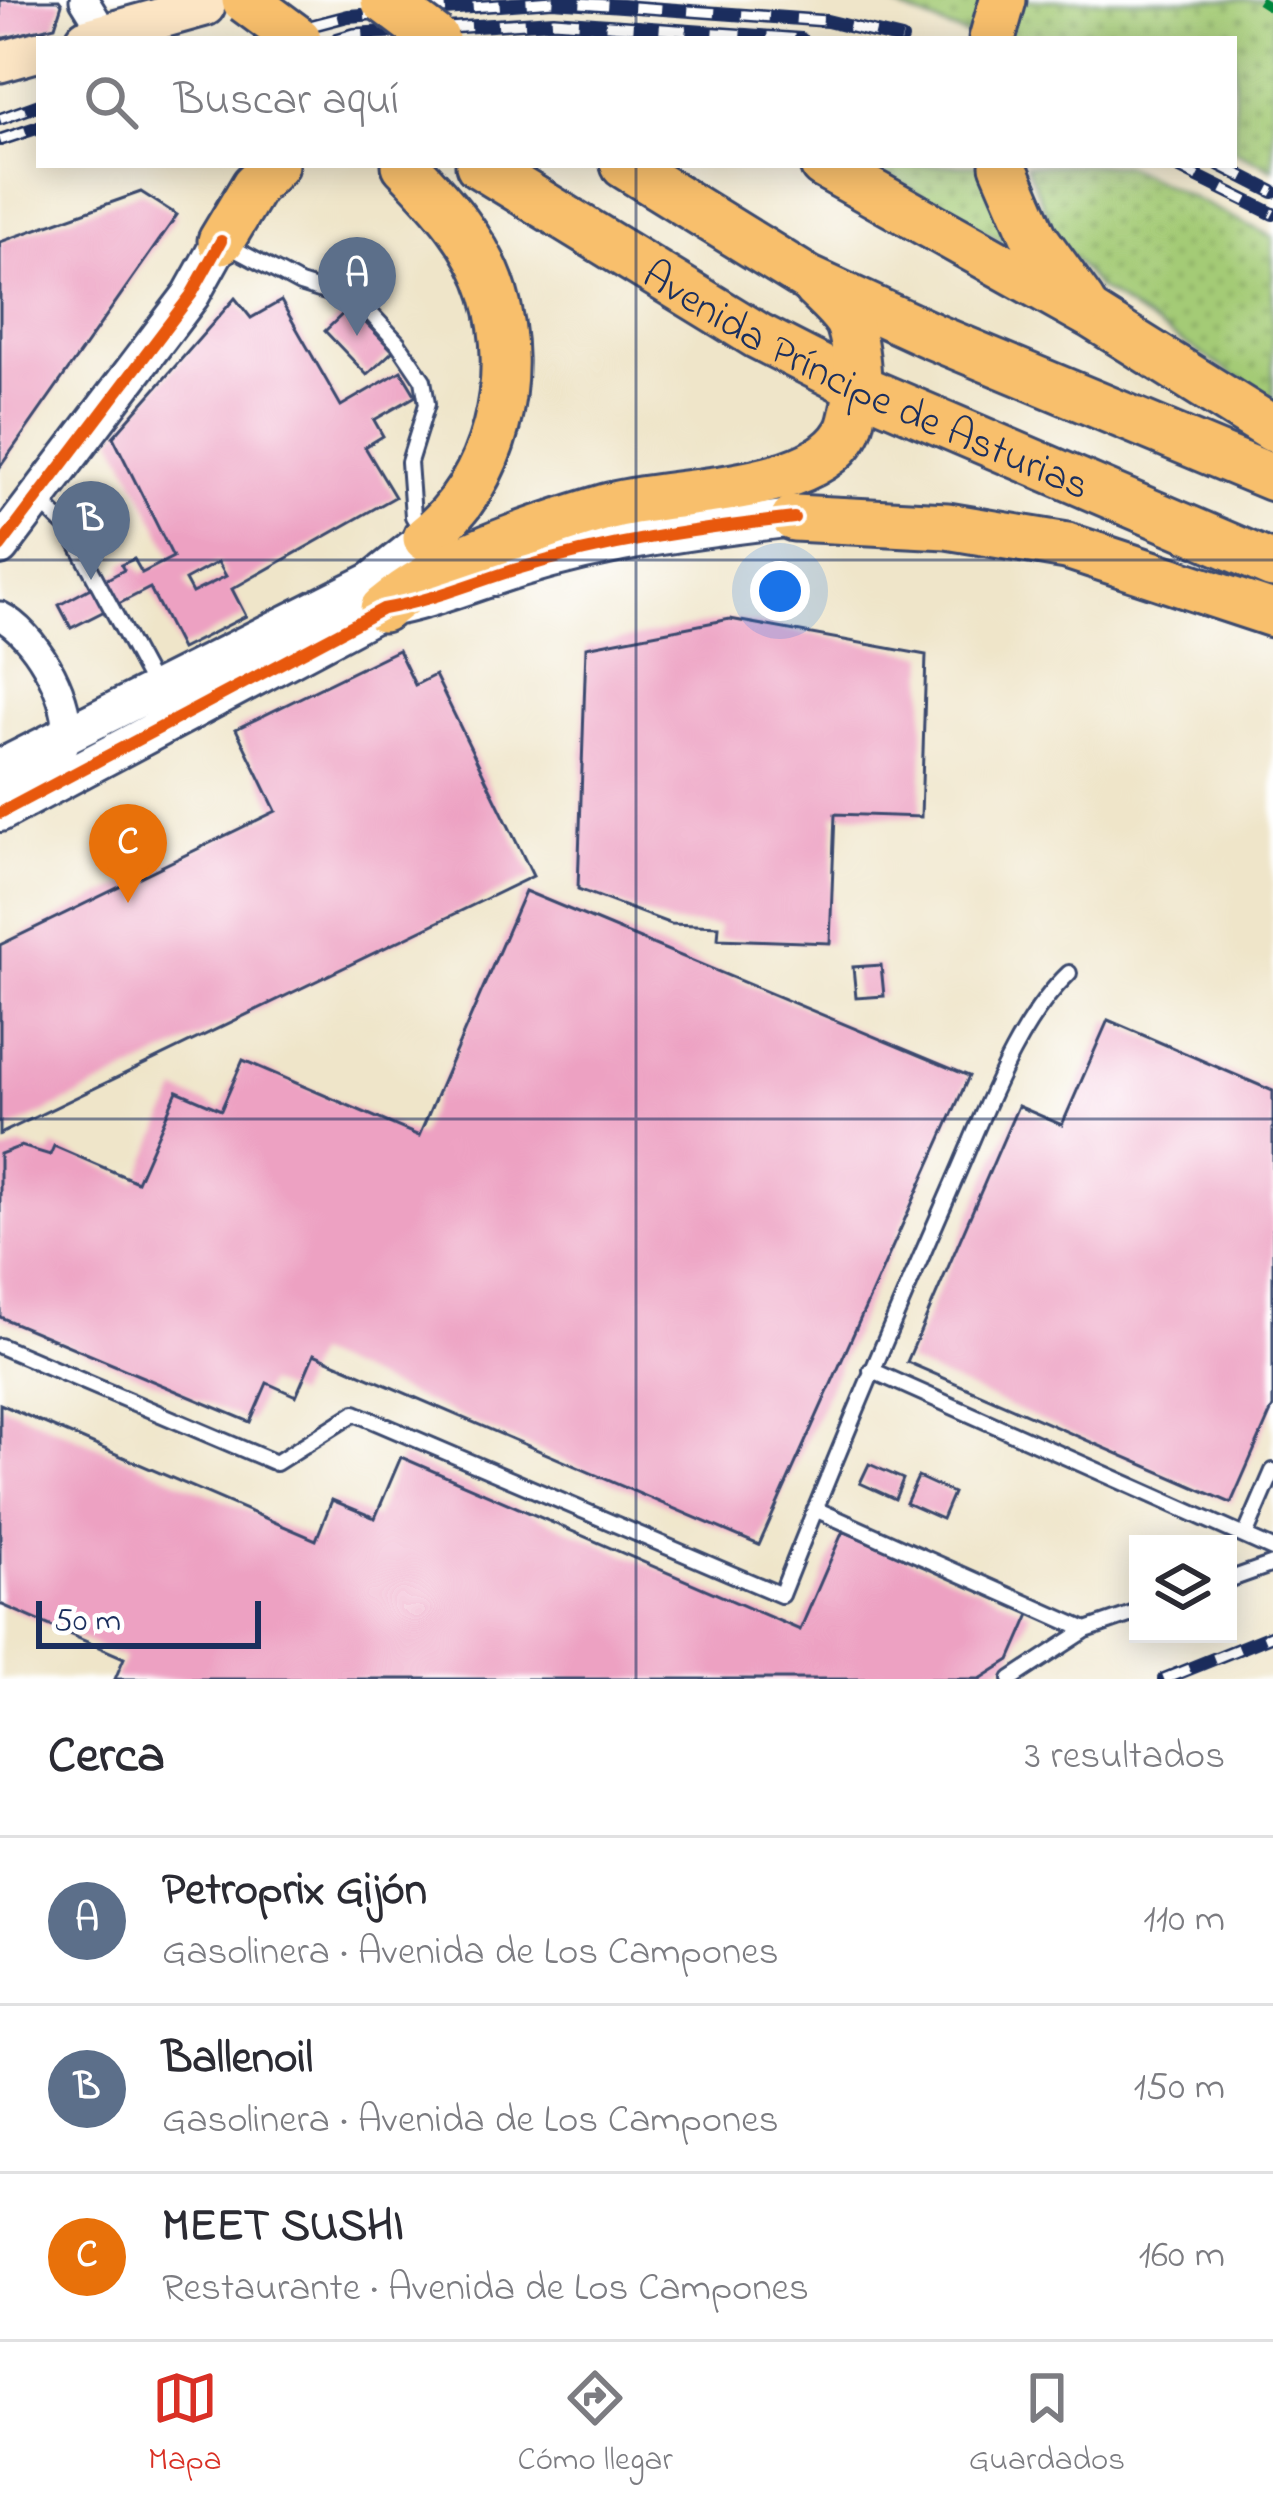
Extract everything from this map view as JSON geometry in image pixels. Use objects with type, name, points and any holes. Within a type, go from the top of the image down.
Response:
[{"type":"highway","points":[[384,0],[432,36]]},
{"type":"highway","points":[[232,2],[279,36]]},
{"type":"highway","points":[[232,2],[293,36]]},
{"type":"highway","points":[[221,242],[254,186],[272,168]]},
{"type":"highway","points":[[408,168],[451,213],[494,292],[505,374],[500,415],[478,471],[446,522],[426,538]]},
{"type":"highway","name":"Avenida Príncipe de Asturias","points":[[484,168],[758,336],[860,388],[1273,565]]},
{"type":"highway","name":"Avenida Príncipe de Asturias","points":[[629,168],[808,279],[932,336],[1273,478]]},
{"type":"highway","points":[[828,168],[1091,315],[1273,429]]},
{"type":"highway","points":[[1004,168],[1034,237],[1091,315]]},
{"type":"highway","points":[[383,609],[412,585],[530,531],[613,505],[742,485],[797,471],[824,455],[846,435],[860,388],[849,322],[808,279]]},
{"type":"highway","points":[[794,518],[947,526],[1067,546],[1273,614]]},
{"type":"main road","points":[[95,36],[232,2]]},
{"type":"main road","points":[[0,62],[36,52]]},
{"type":"street","points":[[84,0],[95,36]]},
{"type":"street","points":[[0,547],[191,295],[221,242]]},
{"type":"street","points":[[0,813],[383,609],[427,601],[517,569],[656,534],[794,518]]},
{"type":"street","points":[[0,768],[373,581],[426,538]]},
{"type":"street","points":[[0,616],[15,624],[41,653],[66,717],[68,737],[58,760],[0,790]]},
{"type":"lane","points":[[221,242],[300,284],[361,303],[398,343],[423,380],[427,404],[409,462],[413,516],[426,538]]},
{"type":"lane","points":[[36,497],[69,529],[155,689]]},
{"type":"lane","points":[[0,1346],[276,1463],[355,1413],[781,1594],[871,1370],[992,1095],[1045,996],[1070,973]]},
{"type":"lane","points":[[871,1370],[1273,1549]]},
{"type":"lane","points":[[1245,1536],[1273,1471]]},
{"type":"lane","points":[[815,1509],[1086,1630]]},
{"type":"lane","points":[[1237,1577],[1273,1564]]},
{"type":"lane","points":[[1011,1679],[1086,1630],[1129,1615]]},
{"type":"green space","points":[[880,0],[1273,0],[1273,169],[1237,151],[1237,36],[968,36]]},
{"type":"green space","points":[[874,168],[984,168],[1013,247]]},
{"type":"green space","points":[[1027,168],[1130,168],[1273,237],[1273,400],[1098,288],[1058,240]]},
{"type":"building","points":[[0,0],[59,0],[62,4],[55,26],[0,39]]},
{"type":"building","points":[[141,192],[177,215],[0,467],[0,242]]},
{"type":"building","points":[[235,298],[251,318],[281,301],[341,406],[401,371],[416,396],[374,420],[383,436],[365,447],[395,497],[232,589],[246,616],[181,649],[150,588],[71,628],[59,605],[124,570],[121,565],[134,559],[142,573],[173,557],[113,437]],"holes":[[[218,562],[226,576],[192,593],[185,580]]]},
{"type":"building","points":[[350,307],[393,351],[367,375],[325,331]]},
{"type":"building","points":[[730,619],[926,655],[921,817],[835,814],[830,943],[718,939],[719,926],[671,924],[578,889],[586,647]]},
{"type":"building","points":[[398,650],[415,685],[435,675],[533,876],[0,1134],[0,945],[276,811],[236,729]]},
{"type":"building","points":[[525,891],[969,1076],[759,1545],[314,1354],[296,1396],[267,1383],[250,1422],[0,1317],[0,1154],[21,1146],[50,1155],[54,1146],[137,1182],[177,1091],[221,1110],[243,1060],[419,1136]]},
{"type":"building","points":[[881,965],[884,996],[856,998],[853,967]]},
{"type":"building","points":[[1108,1020],[1273,1091],[1273,1407],[1231,1503],[907,1362],[1018,1106],[1062,1125]]},
{"type":"building","points":[[0,1404],[316,1540],[332,1500],[375,1518],[401,1457],[800,1630],[843,1531],[1031,1612],[1010,1660],[980,1679],[115,1679],[124,1658],[0,1604]]},
{"type":"building","points":[[869,1464],[903,1479],[895,1499],[860,1483]]},
{"type":"building","points":[[918,1477],[953,1493],[942,1519],[906,1503]]},
{"type":"railway","points":[[271,36],[348,16],[553,1],[827,21],[890,36]]},
{"type":"railway","points":[[347,36],[554,21],[760,36]]},
{"type":"railway","points":[[0,119],[36,106]]},
{"type":"railway","points":[[0,140],[36,128]]},
{"type":"railway","points":[[1180,168],[1273,214]]},
{"type":"railway","points":[[1226,168],[1273,192]]},
{"type":"railway","points":[[1164,1679],[1273,1635]]},
{"type":"marked path","points":[[1259,0],[1273,9]]},
{"type":"cycle path","points":[[0,547],[191,295],[221,241]]},
{"type":"cycle path","points":[[0,813],[383,609],[620,543],[794,518]]},
{"type":"place","name":"Petroprix Gijón","points":[[357,336]]},
{"type":"place","name":"Ballenoil","points":[[91,580]]},
{"type":"place","name":"MEET SUSHI","points":[[128,903]]}]
